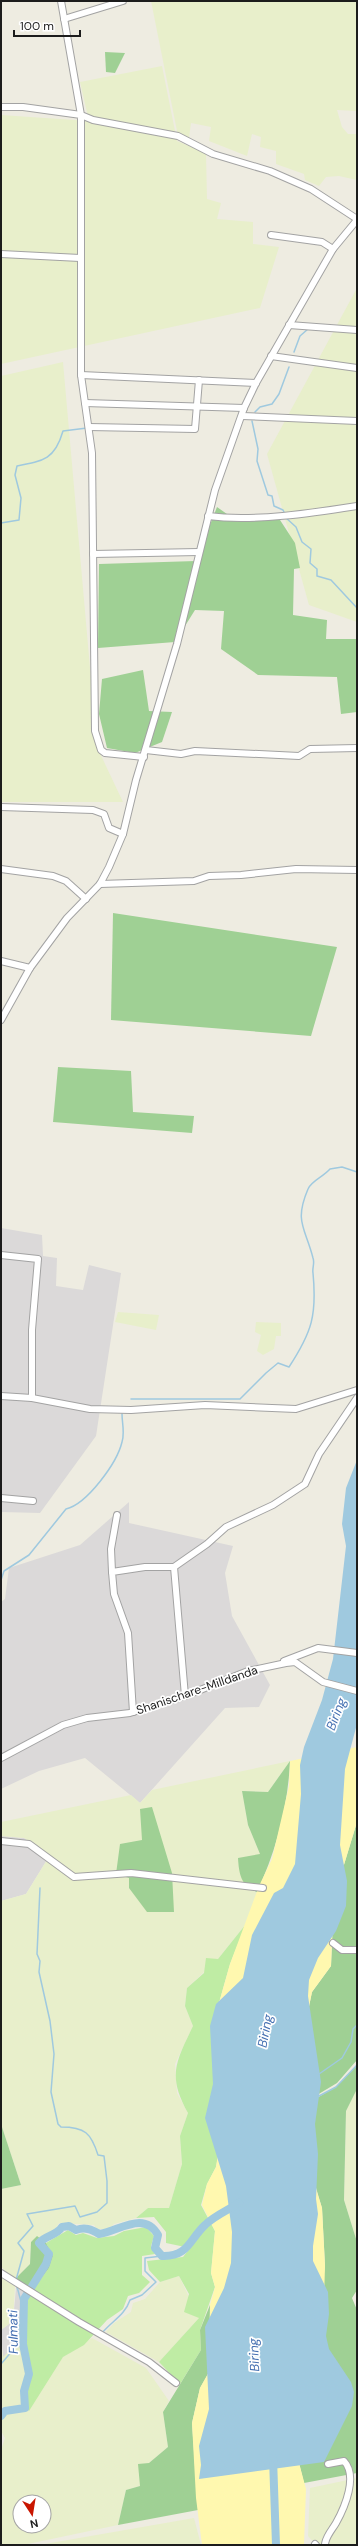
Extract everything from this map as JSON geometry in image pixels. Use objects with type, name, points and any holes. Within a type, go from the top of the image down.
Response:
[{"type":"street","points":[[61,1],[80,115],[81,375],[92,453],[95,731],[101,750],[104,753],[181,754],[195,750],[299,756],[310,749],[357,748]]},
{"type":"street","points":[[64,19],[123,1]]},
{"type":"street","points":[[1,107],[23,107],[80,115],[93,120],[178,136],[213,154],[270,171],[311,189],[357,219],[333,249],[271,356],[244,408],[215,490],[177,644],[136,780],[123,834],[100,884],[67,918],[30,968],[1,1020]]},
{"type":"street","points":[[271,235],[322,242],[333,249]]},
{"type":"street","points":[[1,254],[80,258]]},
{"type":"street","points":[[289,325],[357,330]]},
{"type":"street","points":[[271,356],[357,368]]},
{"type":"street","points":[[81,375],[256,383]]},
{"type":"street","points":[[89,427],[192,429],[196,426],[199,380]]},
{"type":"street","points":[[85,403],[244,408]]},
{"type":"street","points":[[242,416],[357,421]]},
{"type":"street","points":[[208,516],[224,518],[279,515],[357,506]]},
{"type":"street","points":[[93,554],[199,552]]},
{"type":"street","points":[[1,807],[93,810],[104,814],[108,828],[123,834]]},
{"type":"street","points":[[1,869],[53,876],[66,881],[86,899]]},
{"type":"street","points":[[100,884],[194,881],[208,876],[241,875],[296,869],[357,870]]},
{"type":"street","points":[[1,961],[30,968]]},
{"type":"street","points":[[1,1255],[38,1259],[32,1330],[32,1398]]},
{"type":"street","points":[[1,1396],[32,1398],[90,1409],[124,1410],[205,1405],[296,1409],[357,1390]]},
{"type":"street","points":[[112,1572],[145,1567],[174,1567],[207,1544],[226,1527],[273,1505],[305,1484],[319,1454],[357,1398]]},
{"type":"street","points":[[1,1498],[33,1501]]},
{"type":"street","points":[[117,1514],[111,1549],[112,1572],[114,1594],[128,1632],[133,1712]]},
{"type":"street","points":[[174,1567],[185,1696]]},
{"type":"street","points":[[275,1665],[318,1648],[357,1653]]},
{"type":"street","name":"Shanischare-Milldanda","points":[[1,1758],[63,1725],[87,1718],[133,1712],[185,1696],[248,1671],[275,1665],[295,1662],[323,1682],[357,1691]]},
{"type":"street","points":[[1,1841],[29,1844],[74,1877],[131,1873],[263,1888]]},
{"type":"street","points":[[333,1943],[342,1950],[357,1950]]},
{"type":"street","points":[[1,2273],[79,2322],[149,2362],[176,2383]]},
{"type":"street","points":[[325,2545],[337,2521],[349,2490],[351,2476],[350,2467],[344,2461],[328,2464]]},
{"type":"shaded area","points":[[1,1228],[42,1235],[43,1256],[57,1258],[56,1286],[83,1290],[89,1265],[121,1273],[96,1436],[40,1513],[1,1512]]},
{"type":"shaded area","points":[[129,1502],[129,1523],[233,1546],[225,1573],[232,1616],[270,1685],[259,1707],[225,1708],[140,1803],[85,1758],[39,1771],[1,1789],[1,1602],[5,1599],[9,1568],[80,1545]]},
{"type":"shaded area","points":[[1,1836],[24,1838],[50,1855],[26,1894],[1,1901]]},
{"type":"shaded area","points":[[16,2288],[27,2292],[22,2340],[3,2358],[1,2330],[13,2321]]},
{"type":"green space","points":[[151,1],[357,1],[357,111],[337,110],[342,127],[348,134],[357,134],[357,180],[339,176],[326,177],[319,186],[305,180],[304,174],[276,164],[276,151],[260,147],[261,137],[252,134],[247,156],[209,141],[211,127],[191,123],[189,138],[178,136]]},
{"type":"green space","points":[[105,52],[125,53],[115,73],[106,72]]},
{"type":"green space","points":[[162,66],[177,141],[206,153],[207,199],[221,203],[217,219],[253,222],[253,244],[279,247],[260,308],[1,364],[1,115],[89,121],[80,82]]},
{"type":"green space","points":[[357,288],[357,622],[309,605],[267,454]]},
{"type":"green space","points":[[63,362],[97,747],[123,802],[1,802],[1,376]]},
{"type":"green space","points":[[217,507],[234,519],[280,520],[295,543],[300,568],[294,569],[293,615],[327,620],[326,639],[357,639],[357,712],[341,714],[337,677],[258,675],[221,649],[224,611],[195,610],[175,642],[98,648],[99,564],[196,561]]},
{"type":"green space","points":[[143,670],[149,711],[172,712],[162,742],[135,753],[107,748],[99,714],[102,679]]},
{"type":"green space","points":[[113,913],[337,947],[311,1036],[111,1020]]},
{"type":"green space","points":[[58,1067],[131,1071],[133,1112],[194,1116],[192,1133],[53,1122]]},
{"type":"green space","points":[[118,1312],[159,1315],[156,1330],[115,1322]]},
{"type":"green space","points":[[256,1322],[281,1323],[281,1336],[276,1336],[274,1349],[263,1355],[257,1351],[261,1335],[255,1332]]},
{"type":"green space","points":[[290,1761],[268,1792],[242,1791],[248,1825],[260,1854],[249,1889],[257,1892],[246,1924],[218,1959],[187,1988],[185,2006],[193,2026],[175,2064],[177,2093],[188,2113],[180,2136],[182,2164],[169,2208],[148,2208],[136,2218],[114,2224],[109,2229],[97,2229],[94,2225],[59,2223],[55,2230],[31,2242],[30,2264],[15,2279],[1,2267],[1,2189],[21,2185],[1,2124],[1,1901],[26,1894],[50,1855],[24,1838],[1,1836],[1,1822],[131,1795],[140,1803],[152,1790]]},
{"type":"green space","points":[[290,1761],[287,1795],[280,1828],[270,1861],[257,1892],[244,1883],[239,1869],[238,1858],[260,1854],[248,1825],[242,1791],[268,1792]]},
{"type":"green space","points":[[152,1807],[172,1873],[174,1912],[147,1912],[129,1888],[129,1878],[116,1874],[120,1844],[142,1840],[140,1809]]},
{"type":"green space","points":[[357,1822],[357,2060],[337,2083],[317,2095],[301,2045],[312,1992],[331,1966],[333,1921],[343,1868]]},
{"type":"green space","points":[[246,1924],[230,1964],[215,2017],[222,2131],[216,2167],[207,2184],[201,2205],[215,2231],[211,2273],[215,2287],[200,2330],[201,2350],[180,2384],[159,2362],[199,2318],[184,2312],[189,2294],[179,2276],[160,2282],[149,2270],[147,2261],[183,2257],[190,2248],[166,2243],[166,2232],[154,2217],[136,2218],[148,2208],[169,2208],[182,2164],[180,2136],[188,2113],[181,2100],[176,2078],[176,2069],[178,2059],[193,2026],[185,2006],[187,1988],[204,1973],[206,1958],[218,1959]]},
{"type":"green space","points":[[357,2065],[357,2089],[346,2111],[344,2200],[357,2242],[357,2290],[352,2298],[357,2310],[357,2473],[304,2483],[299,2463],[325,2266],[322,2208],[309,2164],[315,2099],[336,2087]]},
{"type":"green space","points":[[357,2089],[357,2242],[344,2200],[346,2111]]},
{"type":"green space","points":[[1,2124],[21,2185],[1,2189]]},
{"type":"green space","points":[[146,2227],[154,2236],[151,2246],[155,2254],[142,2256],[142,2275],[150,2282],[139,2293],[128,2296],[123,2309],[107,2320],[84,2345],[63,2357],[29,2411],[24,2404],[24,2391],[29,2374],[19,2341],[26,2299],[49,2268],[53,2256],[46,2243],[68,2230],[76,2235],[83,2233],[97,2238],[114,2236],[124,2231]]},
{"type":"green space","points":[[37,2236],[46,2243],[53,2256],[49,2268],[30,2293],[15,2279],[30,2264],[31,2242]]},
{"type":"green space","points":[[179,2276],[199,2318],[159,2362],[106,2332],[114,2323],[131,2312],[133,2303],[145,2299],[160,2282]]},
{"type":"green space","points":[[1,2278],[15,2286],[13,2321],[1,2330]]},
{"type":"green space","points":[[210,2305],[209,2372],[200,2388],[192,2423],[198,2510],[118,2525],[126,2490],[140,2486],[138,2464],[149,2463],[168,2447],[163,2412],[201,2350],[200,2330]]},
{"type":"green space","points":[[92,2338],[146,2368],[169,2401],[163,2412],[168,2447],[149,2463],[140,2486],[126,2490],[118,2525],[23,2545],[1,2545],[1,2450],[5,2438],[1,2431],[1,2341],[3,2357],[19,2341],[29,2374],[24,2391],[24,2404],[63,2357]]},
{"type":"green space","points":[[357,2478],[357,2545],[316,2545],[308,2536],[310,2488]]},
{"type":"green space","points":[[194,2518],[201,2545],[39,2545]]},
{"type":"sand","points":[[357,1747],[357,1822],[343,1868],[333,1915],[331,1966],[312,1992],[301,2045],[316,2189],[322,2208],[325,2266],[324,2300],[299,2463],[306,2489],[304,2545],[202,2545],[196,2498],[192,2423],[200,2388],[209,2372],[210,2305],[215,2287],[211,2273],[215,2231],[202,2205],[207,2184],[216,2167],[222,2131],[215,2017],[230,1964],[259,1886],[272,1859],[289,1786],[290,1761]]},
{"type":"water","points":[[357,1460],[357,1724],[345,1769],[340,1845],[347,1881],[346,1906],[336,1931],[318,1958],[309,1980],[308,1996],[321,2082],[315,2124],[318,2154],[316,2199],[318,2214],[313,2246],[313,2261],[328,2292],[329,2314],[326,2336],[329,2349],[351,2382],[354,2392],[352,2406],[324,2462],[199,2479],[201,2465],[199,2446],[209,2409],[205,2327],[224,2288],[231,2263],[232,2232],[226,2186],[205,2118],[213,2084],[210,2026],[216,2004],[243,1978],[252,1935],[274,1893],[283,1888],[295,1864],[301,1794],[300,1765],[304,1747],[322,1700],[333,1659],[346,1546],[342,1524],[346,1488]]},
{"type":"waterway","points":[[294,352],[300,336],[308,329]]},
{"type":"waterway","points":[[255,412],[260,407],[272,404],[279,394],[289,367]]},
{"type":"waterway","points":[[252,421],[258,449],[257,461],[268,495],[272,496],[274,506],[283,510],[285,514]]},
{"type":"waterway","points":[[1,523],[19,520],[21,498],[15,475],[17,466],[47,457],[56,448],[63,431],[87,428]]},
{"type":"waterway","points":[[285,517],[296,527],[302,542],[311,549],[310,563],[317,569],[317,576],[331,580],[357,608]]},
{"type":"waterway","points":[[131,1399],[240,1399],[278,1363],[289,1367],[308,1333],[313,1312],[314,1260],[302,1224],[301,1217],[304,1200],[308,1189],[314,1181],[330,1169],[342,1167],[357,1172]]},
{"type":"waterway","points":[[1,1580],[4,1571],[29,1555],[66,1509],[74,1506],[83,1499],[100,1482],[114,1461],[123,1439],[122,1414]]},
{"type":"waterway","points":[[16,2280],[24,2251],[18,2243],[33,2226],[27,2214],[75,2206],[80,2217],[97,2212],[107,2203],[107,2181],[104,2156],[98,2155],[93,2141],[86,2133],[76,2128],[61,2127],[58,2124],[51,2092],[54,2054],[50,2021],[39,1972],[40,1961],[37,1954],[40,1888]]},
{"type":"waterway","points":[[319,2074],[342,2058],[351,2042],[353,2029],[357,2025]]},
{"type":"waterway","points":[[319,2096],[336,2087],[357,2065]]},
{"type":"waterway","name":"Fulmati","points":[[1,2416],[5,2411],[25,2408],[24,2391],[29,2374],[23,2344],[24,2299],[46,2264],[49,2254],[39,2243],[42,2240],[57,2232],[62,2227],[69,2226],[76,2230],[88,2229],[99,2234],[138,2223],[146,2224],[152,2228],[158,2235],[155,2248],[162,2256],[171,2256],[183,2251],[209,2222],[239,2203]]},
{"type":"waterway","points":[[102,2333],[122,2314],[130,2300],[142,2295],[156,2282],[145,2271],[145,2258],[162,2256]]},
{"type":"waterway","points":[[1,2364],[13,2350],[12,2342],[17,2336],[23,2307],[16,2285]]},
{"type":"waterway","name":"Biring","points":[[273,2458],[276,2545]]}]
